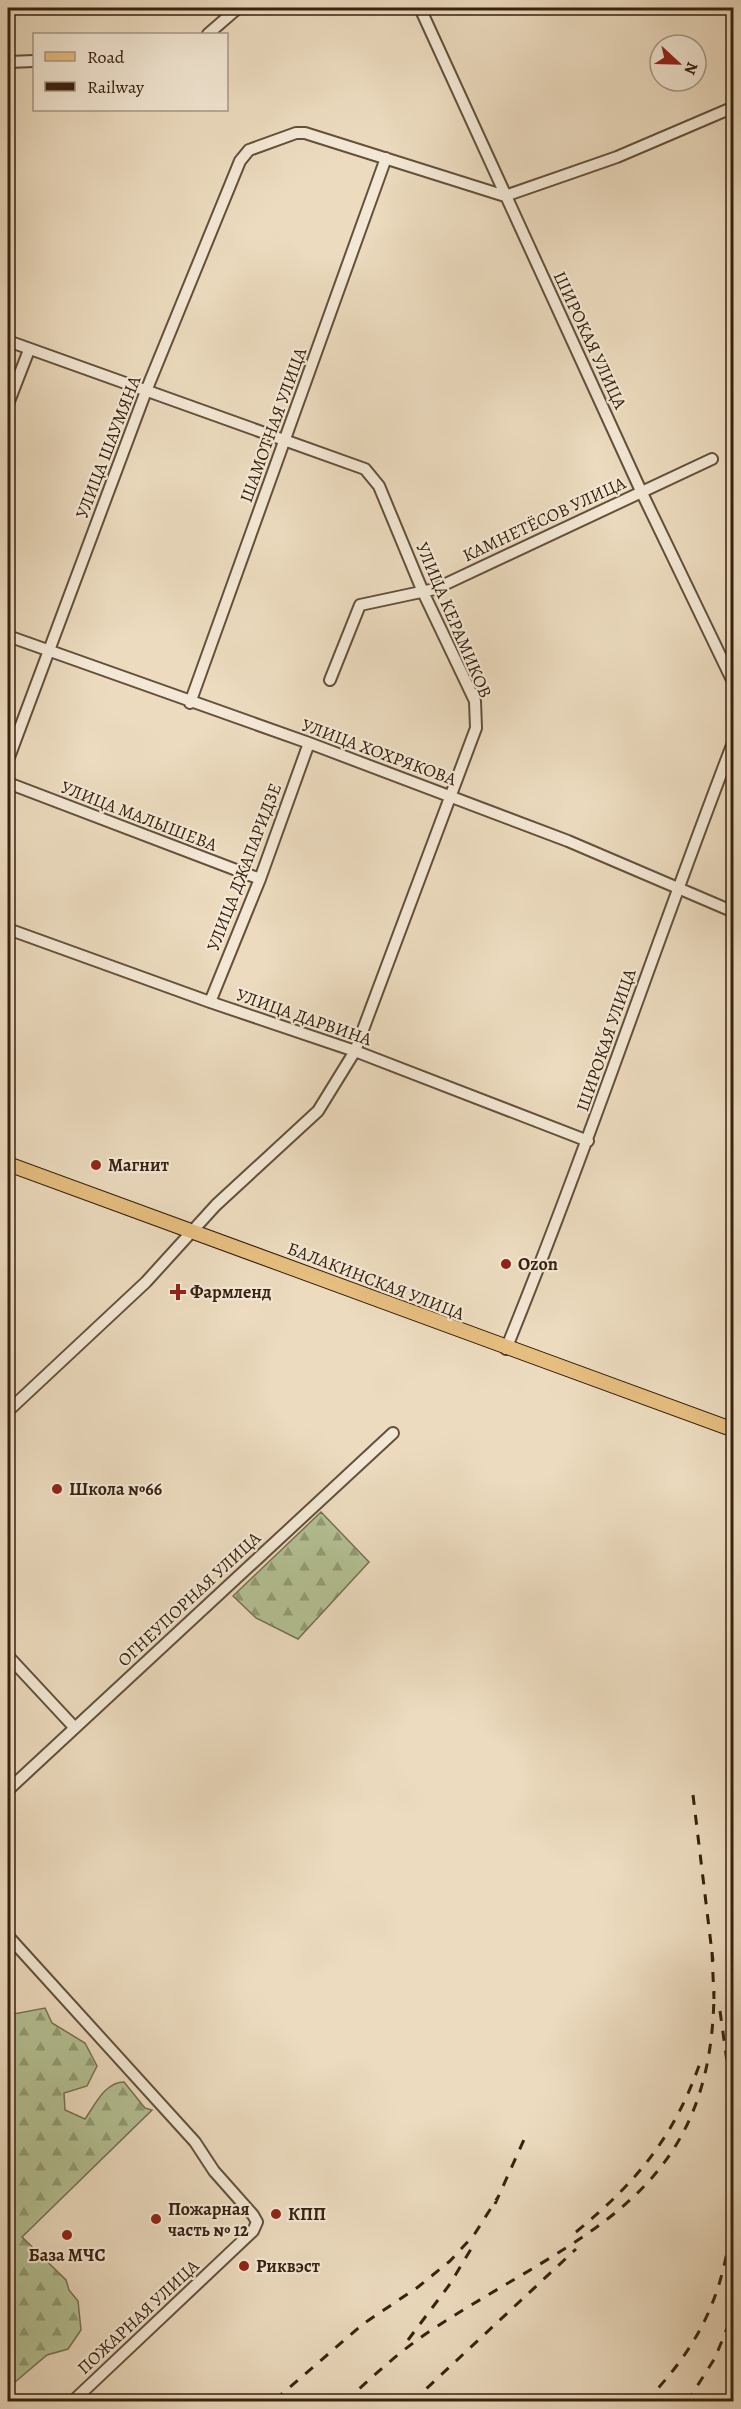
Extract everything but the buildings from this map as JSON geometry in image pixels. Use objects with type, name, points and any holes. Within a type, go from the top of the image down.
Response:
[{"type":"main road","name":"БАЛАКИНСКАЯ УЛИЦА","points":[[8,1164],[506,1349],[734,1430]]},
{"type":"street","points":[[8,8],[18,8]]},
{"type":"street","points":[[209,33],[238,8]]},
{"type":"street","name":"ШИРОКАЯ УЛИЦА","points":[[420,8],[641,492],[734,684]]},
{"type":"street","points":[[8,62],[33,61]]},
{"type":"street","points":[[386,158],[505,196],[617,157],[734,107]]},
{"type":"street","name":"УЛИЦА ШАУМЯНА","points":[[8,760],[146,391],[240,161],[249,150],[300,132],[386,158]]},
{"type":"street","name":"ШАМОТНАЯ УЛИЦА","points":[[190,703],[386,158]]},
{"type":"street","name":"УЛИЦА КЕРАМИКОВ","points":[[8,341],[365,469],[378,486],[423,592],[475,701],[476,728],[355,1051],[318,1111],[216,1205],[146,1282],[8,1412]]},
{"type":"street","points":[[8,404],[29,350]]},
{"type":"street","name":"КАМНЕТЁСОВ УЛИЦА","points":[[330,680],[360,605],[435,589],[712,459]]},
{"type":"street","name":"УЛИЦА ХОХРЯКОВА","points":[[8,636],[451,796],[568,841],[734,912]]},
{"type":"street","name":"ШИРОКАЯ УЛИЦА","points":[[506,1349],[588,1141],[677,887],[734,740]]},
{"type":"street","name":"УЛИЦА ДЖАПАРИДЗЕ","points":[[210,1002],[260,879],[309,743]]},
{"type":"street","name":"УЛИЦА МАЛЫШЕВА","points":[[8,783],[260,879]]},
{"type":"street","name":"УЛИЦА ДАРВИНА","points":[[8,929],[210,1002],[355,1051],[588,1141]]},
{"type":"street","name":"ОГНЕУПОРНАЯ УЛИЦА","points":[[8,1791],[393,1433]]},
{"type":"street","points":[[8,1656],[75,1728]]},
{"type":"street","name":"ПОЖАРНАЯ УЛИЦА","points":[[8,1936],[201,2150],[214,2171],[255,2217],[257,2224],[254,2231],[72,2402]]},
{"type":"green space","points":[[321,1512],[369,1562],[298,1639],[256,1618],[233,1596]]},
{"type":"green space","points":[[45,2008],[52,2023],[85,2043],[97,2066],[87,2086],[64,2093],[65,2110],[85,2119],[106,2090],[117,2083],[124,2082],[145,2108],[152,2110],[22,2237],[66,2280],[69,2290],[78,2301],[81,2330],[68,2349],[47,2355],[8,2388],[8,2015]]},
{"type":"railway","points":[[693,1795],[713,1961]]},
{"type":"railway","points":[[712,1952],[714,1999]]},
{"type":"railway","points":[[345,2402],[421,2337],[586,2234],[628,2202],[663,2164],[690,2118],[708,2061],[714,1991]]},
{"type":"railway","points":[[720,2011],[734,2112]]},
{"type":"railway","points":[[576,2232],[618,2194],[652,2155],[680,2110],[702,2057]]},
{"type":"railway","points":[[732,2104],[734,2128]]},
{"type":"railway","points":[[495,2204],[527,2133]]},
{"type":"railway","points":[[645,2402],[685,2354],[712,2304],[727,2250],[734,2188]]},
{"type":"railway","points":[[275,2400],[363,2324],[418,2287],[450,2261],[474,2235],[498,2197]]},
{"type":"railway","points":[[408,2340],[450,2284],[474,2244]]},
{"type":"railway","points":[[412,2402],[576,2249]]},
{"type":"railway","points":[[687,2402],[715,2358],[734,2311]]},
{"type":"railway","points":[[727,2402],[734,2386]]},
{"type":"place","name":"Магнит","points":[[96,1165]]},
{"type":"place","name":"Ozon","points":[[506,1264]]},
{"type":"place","name":"Фармленд","points":[[178,1292]]},
{"type":"place","name":"Школа №66","points":[[57,1489]]},
{"type":"place","name":"КПП","points":[[276,2214]]},
{"type":"place","name":"Пожарная часть № 12","points":[[156,2219]]},
{"type":"place","name":"База МЧС","points":[[67,2235]]},
{"type":"place","name":"Риквэст","points":[[244,2266]]}]
